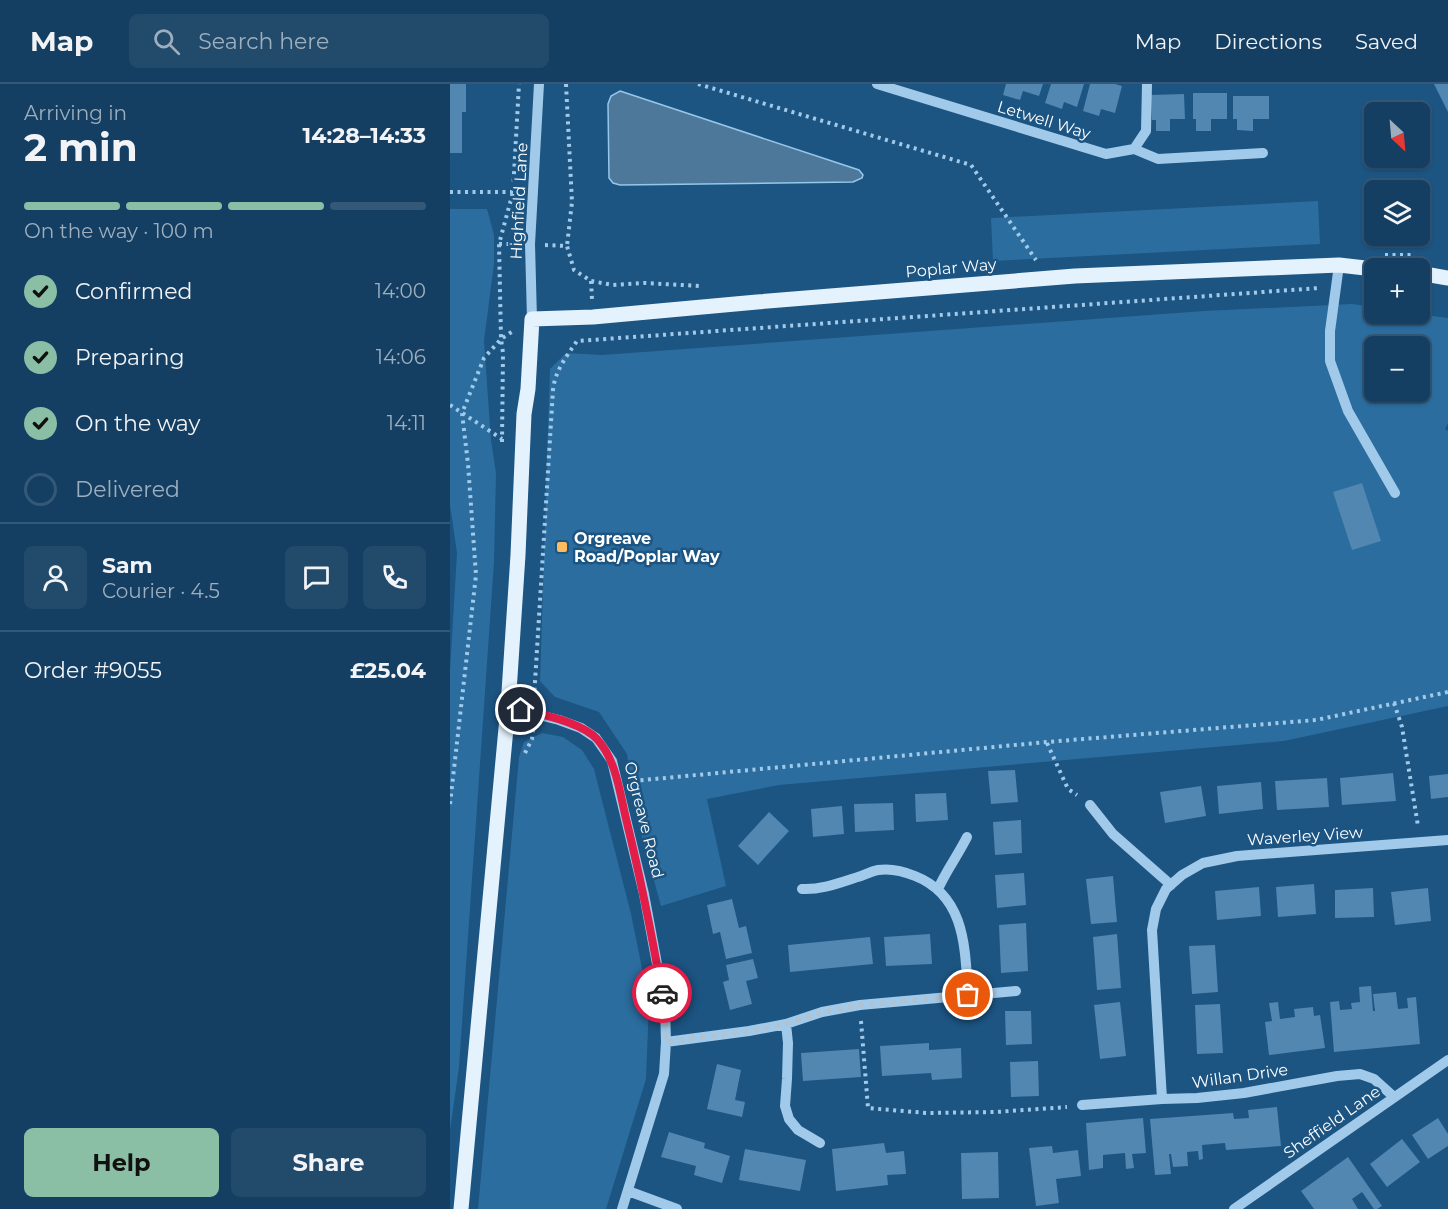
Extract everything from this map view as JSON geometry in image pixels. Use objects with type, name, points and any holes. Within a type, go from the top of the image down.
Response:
[{"type":"main road","name":"Poplar Way","points":[[532,319],[593,317],[1075,276],[1339,265],[1364,268]]},
{"type":"main road","points":[[1430,275],[1448,278]]},
{"type":"main road","points":[[461,1209],[508,707],[524,414],[528,389],[532,319]]},
{"type":"street","name":"Highfield Lane","points":[[532,319],[530,244],[539,84]]},
{"type":"street","name":"Letwell Way","points":[[877,84],[1106,154],[1134,149],[1158,159],[1263,153]]},
{"type":"street","points":[[1134,149],[1146,131],[1146,84]]},
{"type":"street","points":[[1339,265],[1330,331],[1329,361],[1348,411],[1395,492]]},
{"type":"street","name":"Orgreave Road","points":[[508,707],[559,720],[581,728],[596,738],[612,761],[644,894],[665,1007],[664,1074],[622,1209]]},
{"type":"street","points":[[1090,805],[1113,834],[1171,885]]},
{"type":"street","points":[[938,889],[967,837]]},
{"type":"street","name":"Waverley View","points":[[1162,1099],[1152,930],[1156,909],[1166,889],[1182,875],[1203,863],[1237,856],[1448,840]]},
{"type":"street","points":[[802,889],[813,890],[830,886],[879,870],[900,870],[938,889],[950,905],[960,925],[965,951],[968,995]]},
{"type":"street","points":[[666,1042],[739,1033],[786,1024],[822,1012],[860,1005],[1016,991]]},
{"type":"street","points":[[786,1024],[788,1079],[784,1106],[789,1119],[798,1130],[820,1143]]},
{"type":"street","name":"Sheffield Lane","points":[[1234,1209],[1448,1060]]},
{"type":"street","name":"Willan Drive","points":[[1082,1105],[1244,1093],[1360,1074],[1374,1079],[1394,1097]]},
{"type":"street","points":[[628,1191],[677,1209]]},
{"type":"path","points":[[499,244],[513,192],[519,84]]},
{"type":"path","points":[[566,84],[572,202],[567,246]]},
{"type":"path","points":[[698,84],[971,165],[1042,268]]},
{"type":"path","points":[[450,192],[534,190]]},
{"type":"path","points":[[524,763],[525,752],[532,739],[554,378],[577,341],[1336,287]]},
{"type":"path","points":[[450,804],[476,575],[462,413],[484,358],[501,339],[532,319]]},
{"type":"path","points":[[450,405],[501,437],[521,463]]},
{"type":"path","points":[[617,782],[1047,742],[1316,720],[1448,692]]},
{"type":"path","points":[[1394,704],[1402,728],[1421,842]]},
{"type":"path","points":[[1047,742],[1068,789],[1090,805]]},
{"type":"path","points":[[860,1005],[868,1108],[938,1113],[996,1112],[1082,1105]]},
{"type":"shaded area","points":[[620,91],[859,170],[863,175],[862,178],[853,182],[620,185],[613,183],[609,178],[608,104],[611,96]]},
{"type":"shaded area","points":[[1318,201],[1320,244],[993,261],[991,218]]},
{"type":"shaded area","points":[[450,209],[487,209],[494,235],[494,264],[484,341],[491,440],[496,473],[494,562],[459,1067],[450,1130],[450,670],[457,553],[450,505]]},
{"type":"shaded area","points":[[1352,304],[1364,306],[1364,324],[1430,324],[1430,316],[1448,318],[1448,423],[1445,429],[1448,431],[1448,706],[1284,741],[779,785],[707,799],[726,886],[661,906],[635,812],[627,754],[599,712],[555,697],[540,681],[550,369],[566,353],[602,355],[1204,311]]},
{"type":"shaded area","points":[[542,733],[563,737],[582,750],[594,769],[631,914],[649,1003],[646,1079],[606,1209],[478,1209],[519,757],[524,742]]},
{"type":"building","points":[[450,84],[466,84],[466,112],[462,112],[462,153],[450,153]]},
{"type":"building","points":[[1006,84],[1043,84],[1039,96],[1023,91],[1020,100],[1003,95]]},
{"type":"building","points":[[1051,84],[1084,84],[1077,107],[1064,102],[1062,109],[1045,103]]},
{"type":"building","points":[[1090,84],[1122,86],[1115,113],[1101,109],[1099,116],[1083,111]]},
{"type":"building","points":[[1434,84],[1448,84],[1448,112]]},
{"type":"building","points":[[1193,93],[1227,93],[1227,119],[1211,119],[1211,131],[1196,131],[1196,119],[1193,119]]},
{"type":"building","points":[[1184,94],[1185,119],[1170,119],[1170,131],[1156,131],[1156,120],[1152,120],[1151,95]]},
{"type":"building","points":[[1233,96],[1269,96],[1269,119],[1253,119],[1253,131],[1237,130],[1237,119],[1233,119]]},
{"type":"building","points":[[1362,483],[1381,541],[1352,550],[1333,492]]},
{"type":"building","points":[[1015,770],[1018,802],[991,804],[988,771]]},
{"type":"building","points":[[1393,773],[1396,801],[1342,805],[1340,778]]},
{"type":"building","points":[[1448,774],[1448,797],[1431,799],[1429,776]]},
{"type":"building","points":[[1327,778],[1329,807],[1277,810],[1275,781]]},
{"type":"building","points":[[1261,782],[1263,809],[1219,814],[1217,786]]},
{"type":"building","points":[[1201,786],[1206,816],[1165,823],[1160,792]]},
{"type":"building","points":[[946,793],[948,820],[916,822],[915,794]]},
{"type":"building","points":[[893,803],[894,830],[855,832],[854,804]]},
{"type":"building","points":[[842,806],[844,834],[813,837],[811,809]]},
{"type":"building","points":[[769,812],[789,831],[758,865],[738,846]]},
{"type":"building","points":[[1021,820],[1022,853],[995,855],[993,822]]},
{"type":"building","points":[[1024,873],[1026,905],[997,908],[995,875]]},
{"type":"building","points":[[1113,876],[1117,922],[1091,924],[1086,879]]},
{"type":"building","points":[[1314,884],[1316,914],[1278,917],[1276,887]]},
{"type":"building","points":[[1259,887],[1261,916],[1217,920],[1215,891]]},
{"type":"building","points":[[1373,888],[1374,917],[1335,918],[1335,890]]},
{"type":"building","points":[[1428,888],[1431,921],[1395,925],[1391,892]]},
{"type":"building","points":[[732,899],[739,928],[746,926],[752,953],[726,959],[720,932],[713,934],[707,905]]},
{"type":"building","points":[[1026,923],[1028,971],[1001,973],[999,925]]},
{"type":"building","points":[[930,934],[932,964],[886,966],[884,937]]},
{"type":"building","points":[[1117,934],[1121,988],[1097,990],[1093,937]]},
{"type":"building","points":[[870,937],[873,964],[790,972],[788,945]]},
{"type":"building","points":[[1215,945],[1218,992],[1192,994],[1189,946]]},
{"type":"building","points":[[753,959],[758,978],[746,981],[752,1004],[730,1010],[723,982],[729,980],[726,965]]},
{"type":"building","points":[[1371,986],[1373,1011],[1375,1011],[1373,994],[1396,992],[1398,1009],[1408,1008],[1407,998],[1416,997],[1420,1044],[1334,1052],[1330,1002],[1339,1001],[1340,1010],[1352,1009],[1351,1003],[1360,1002],[1359,987]]},
{"type":"building","points":[[1120,1002],[1126,1056],[1100,1059],[1094,1005]]},
{"type":"building","points":[[1278,1002],[1280,1019],[1295,1017],[1294,1009],[1313,1007],[1314,1016],[1320,1015],[1325,1048],[1269,1055],[1265,1022],[1272,1021],[1269,1003]]},
{"type":"building","points":[[1220,1004],[1223,1053],[1197,1054],[1195,1005]]},
{"type":"building","points":[[1005,1011],[1031,1011],[1032,1044],[1006,1045]]},
{"type":"building","points":[[929,1043],[929,1050],[961,1048],[962,1078],[932,1080],[931,1073],[882,1076],[880,1046]]},
{"type":"building","points":[[859,1049],[861,1077],[803,1081],[801,1053]]},
{"type":"building","points":[[1038,1061],[1039,1096],[1011,1097],[1010,1062]]},
{"type":"building","points":[[717,1064],[741,1070],[735,1100],[745,1102],[742,1117],[707,1109]]},
{"type":"building","points":[[1277,1107],[1281,1146],[1226,1150],[1225,1143],[1202,1145],[1203,1159],[1199,1160],[1198,1151],[1187,1152],[1188,1166],[1173,1167],[1171,1154],[1169,1154],[1171,1174],[1155,1175],[1150,1119],[1233,1113],[1234,1119],[1249,1118],[1248,1110]]},
{"type":"building","points":[[1143,1118],[1146,1153],[1132,1154],[1134,1168],[1126,1169],[1125,1153],[1103,1155],[1103,1168],[1089,1170],[1086,1123]]},
{"type":"building","points":[[1438,1118],[1448,1134],[1448,1146],[1428,1159],[1412,1135]]},
{"type":"building","points":[[669,1132],[705,1143],[704,1148],[730,1156],[722,1183],[694,1175],[696,1166],[661,1157]]},
{"type":"building","points":[[1402,1139],[1420,1162],[1387,1187],[1370,1164]]},
{"type":"building","points":[[884,1143],[886,1153],[904,1151],[906,1174],[887,1175],[888,1185],[836,1191],[832,1149]]},
{"type":"building","points":[[1052,1146],[1053,1153],[1078,1150],[1081,1176],[1056,1179],[1059,1203],[1036,1206],[1029,1148]]},
{"type":"building","points":[[745,1149],[806,1160],[800,1191],[739,1180]]},
{"type":"building","points":[[998,1152],[999,1198],[962,1199],[961,1153]]},
{"type":"building","points":[[1348,1157],[1382,1206],[1374,1209],[1362,1192],[1352,1199],[1358,1209],[1314,1209],[1301,1191]]},
{"type":"way so far","points":[[662,993],[665,1007],[666,1042],[707,1038],[786,1024],[822,1012],[860,1005],[968,995]]},
{"type":"place","name":"Orgreave Road/Poplar Way","points":[[562,547]]},
{"type":"route","points":[[521,710],[534,712],[581,728],[596,738],[612,761],[644,894],[662,993]]}]
